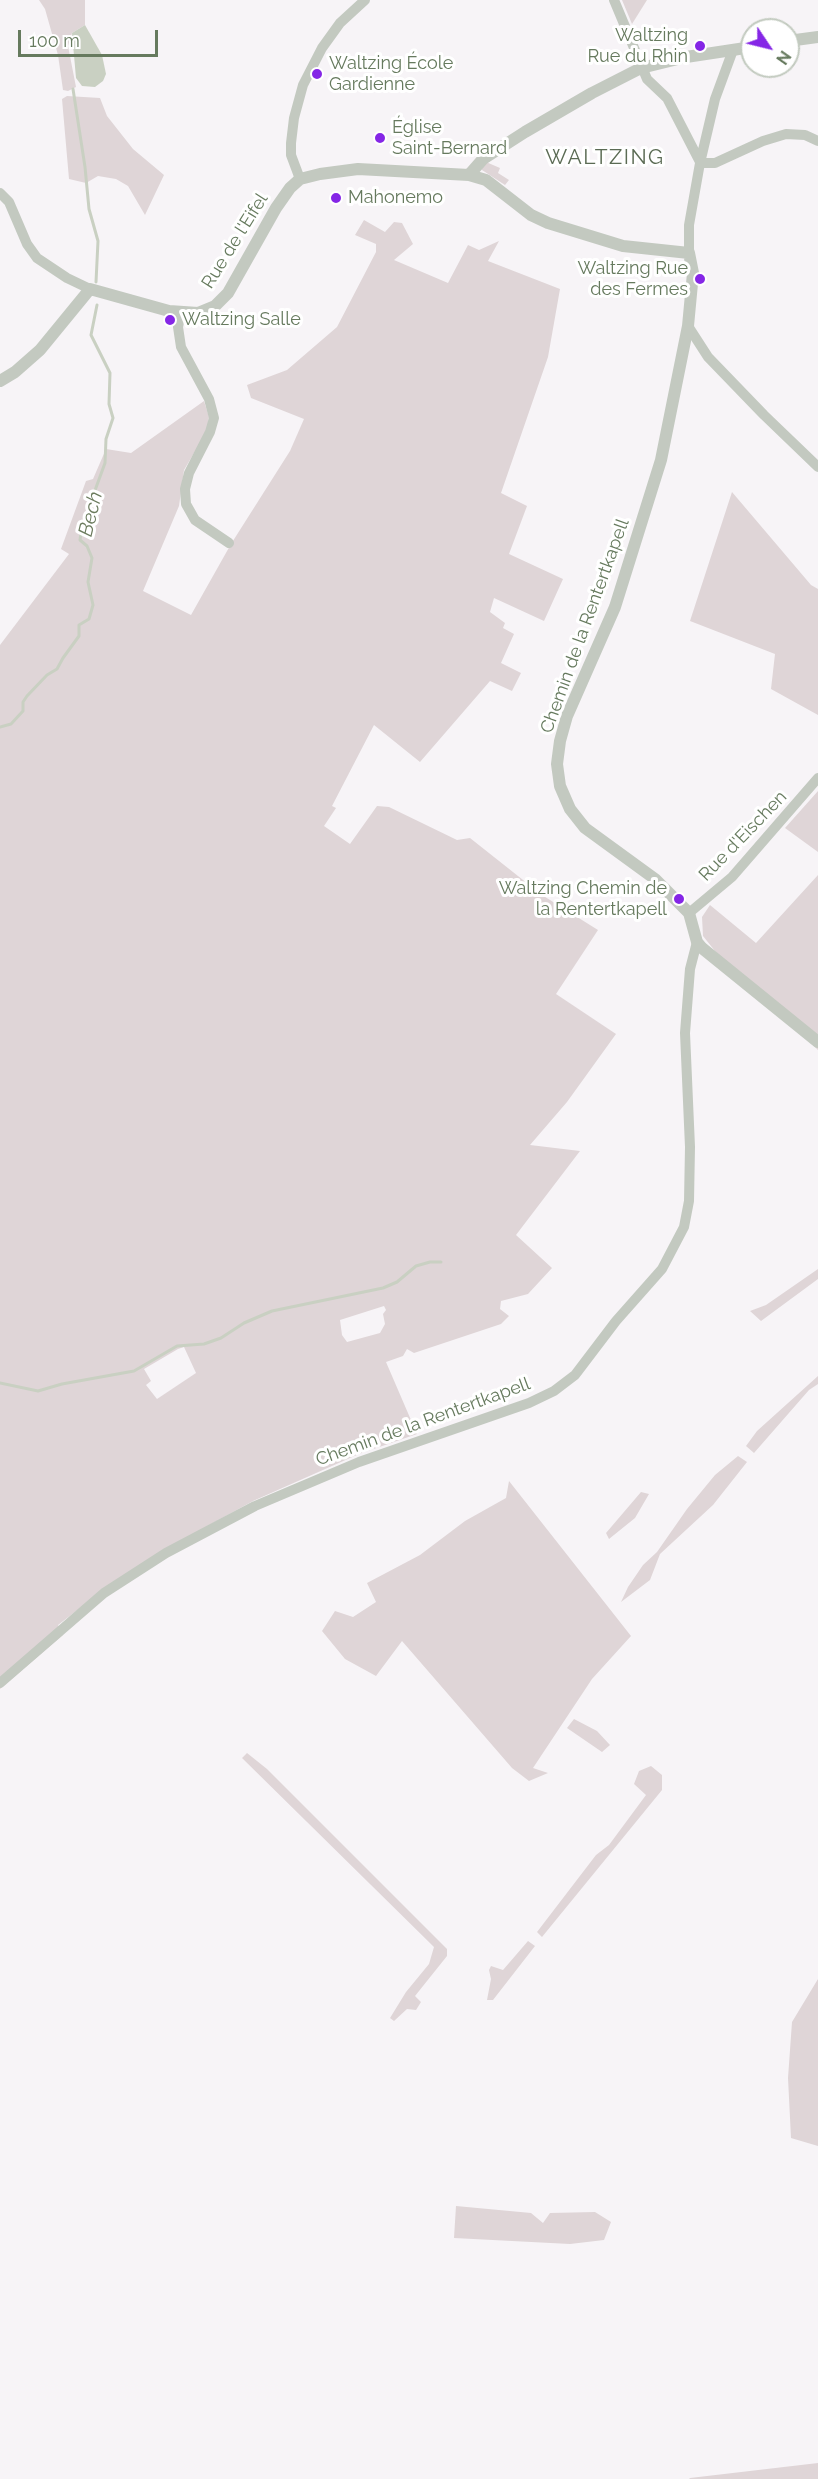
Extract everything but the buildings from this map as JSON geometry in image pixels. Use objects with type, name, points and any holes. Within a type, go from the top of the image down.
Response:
[{"type":"street","points":[[365,0],[340,23],[322,48],[303,84],[294,118],[291,143],[291,155],[300,179],[358,169],[469,175],[486,180],[531,214],[548,223],[623,246],[689,253],[689,225],[700,162],[715,99],[733,50]]},
{"type":"street","points":[[614,0],[646,79],[667,98],[700,162]]},
{"type":"street","points":[[800,39],[818,37]]},
{"type":"street","points":[[469,175],[483,159],[525,132],[641,68],[686,57],[740,49]]},
{"type":"street","points":[[700,162],[715,163],[763,141],[786,134],[805,135],[818,141]]},
{"type":"street","name":"Rue de l'Eifel","points":[[90,289],[181,312],[198,313],[209,310],[221,301],[276,208],[290,188],[300,179]]},
{"type":"street","points":[[0,193],[9,202],[27,244],[38,258],[67,278],[90,289],[35,355],[0,381]]},
{"type":"street","name":"Chemin de la Rentertkapell","points":[[0,1683],[104,1593],[166,1553],[255,1506],[359,1462],[530,1403],[554,1391],[575,1375],[616,1321],[662,1269],[684,1227],[689,1202],[690,1147],[685,1033],[690,969],[697,942],[689,912],[656,879],[585,828],[570,809],[560,786],[557,764],[567,716],[615,607],[661,460],[688,326],[693,273],[689,253]]},
{"type":"street","points":[[181,312],[178,327],[181,347],[209,399],[214,418],[210,432],[189,473],[185,489],[186,504],[195,520],[229,543]]},
{"type":"street","points":[[688,326],[708,357],[818,467]]},
{"type":"street","name":"Rue d'Eischen","points":[[689,912],[732,877],[798,804],[818,778]]},
{"type":"street","points":[[697,942],[712,958],[782,1011],[818,1042]]},
{"type":"shaded area","points":[[39,0],[85,0],[85,25],[72,33],[68,46],[76,87],[68,91],[63,90],[58,55],[45,9]]},
{"type":"shaded area","points":[[622,0],[647,0],[632,24]]},
{"type":"shaded area","points":[[85,25],[102,55],[106,74],[103,81],[95,87],[82,86],[76,78],[72,33]]},
{"type":"shaded area","points":[[67,96],[100,98],[107,116],[133,149],[164,175],[145,215],[128,186],[116,179],[98,176],[86,183],[69,179],[62,99]]},
{"type":"shaded area","points":[[486,162],[500,168],[498,173],[509,180],[505,185],[482,170],[481,167]]},
{"type":"shaded area","points":[[364,220],[385,232],[394,222],[402,223],[413,244],[394,260],[448,283],[468,245],[479,250],[499,241],[488,261],[560,289],[548,357],[501,493],[527,506],[509,554],[563,579],[544,621],[494,598],[490,612],[505,623],[503,628],[514,634],[501,663],[521,673],[512,691],[490,681],[420,762],[374,725],[332,806],[336,808],[324,826],[350,844],[377,806],[389,807],[457,840],[470,838],[542,895],[598,930],[556,994],[616,1034],[567,1102],[530,1145],[580,1151],[516,1235],[552,1268],[528,1294],[501,1301],[500,1309],[509,1316],[501,1324],[414,1353],[407,1349],[403,1356],[386,1362],[417,1434],[359,1454],[253,1501],[164,1550],[102,1591],[58,1625],[63,1635],[0,1689],[0,645],[69,554],[61,549],[86,481],[93,479],[106,449],[131,453],[204,401],[209,417],[207,431],[184,470],[179,506],[143,591],[191,615],[231,544],[290,451],[304,419],[251,398],[247,385],[287,370],[337,327],[376,252],[376,244],[355,235]],"holes":[[[384,1306],[385,1324],[380,1333],[347,1342],[342,1335],[340,1320]],[[184,1347],[196,1373],[157,1399],[146,1385],[151,1381],[144,1369]]]},
{"type":"shaded area","points":[[732,492],[811,585],[818,589],[818,715],[771,689],[775,654],[690,621]]},
{"type":"shaded area","points":[[818,791],[818,852],[785,828]]},
{"type":"shaded area","points":[[818,875],[818,1050],[715,951],[703,936],[702,917],[710,905],[756,943]]},
{"type":"shaded area","points":[[818,1269],[818,1279],[761,1321],[750,1311],[766,1305]]},
{"type":"shaded area","points":[[818,1376],[818,1384],[809,1390],[754,1453],[746,1446],[757,1431]]},
{"type":"shaded area","points":[[738,1456],[747,1462],[713,1505],[660,1554],[650,1580],[621,1602],[643,1565],[657,1552],[687,1509],[715,1475]]},
{"type":"shaded area","points":[[509,1481],[631,1636],[592,1679],[533,1768],[548,1773],[529,1781],[512,1768],[402,1641],[376,1676],[345,1659],[322,1631],[335,1611],[353,1617],[376,1602],[367,1583],[420,1555],[465,1521],[506,1498]]},
{"type":"shaded area","points":[[641,1492],[649,1494],[635,1518],[609,1539],[606,1533]]},
{"type":"shaded area","points":[[574,1719],[597,1731],[610,1745],[602,1752],[567,1728]]},
{"type":"shaded area","points":[[247,1753],[267,1769],[447,1949],[447,1956],[415,1996],[421,2002],[416,2010],[407,2009],[394,2021],[390,2018],[406,1992],[429,1964],[434,1947],[242,1758]]},
{"type":"shaded area","points":[[651,1766],[662,1775],[662,1790],[542,1937],[537,1932],[596,1855],[609,1845],[646,1795],[634,1784],[639,1771]]},
{"type":"shaded area","points":[[528,1941],[535,1946],[493,2000],[487,2000],[491,1966],[503,1970]]},
{"type":"shaded area","points":[[818,1979],[818,2146],[791,2138],[788,2078],[792,2022]]},
{"type":"shaded area","points":[[456,2206],[531,2213],[543,2223],[550,2213],[595,2212],[611,2222],[604,2240],[570,2244],[454,2238]]},
{"type":"shaded area","points":[[818,2463],[818,2479],[689,2479],[690,2478]]},
{"type":"waterway","name":"Bech","points":[[73,89],[89,209],[98,241],[96,282]]},
{"type":"waterway","name":"Bech","points":[[0,727],[11,724],[23,711],[23,702],[27,696],[47,675],[57,669],[79,636],[79,625],[89,619],[93,605],[88,582],[92,558],[87,546],[80,540],[82,526],[105,463],[106,439],[113,418],[109,404],[110,373],[91,335],[97,305]]},
{"type":"waterway","points":[[0,1383],[38,1391],[62,1384],[134,1371],[177,1346],[204,1344],[221,1338],[244,1323],[272,1311],[383,1288],[397,1282],[416,1266],[441,1262]]},
{"type":"place","name":"Waltzing Rue du Rhin","points":[[700,46]]},
{"type":"place","name":"Waltzing École Gardienne","points":[[317,74]]},
{"type":"place","name":"Église Saint-Bernard","points":[[380,138]]},
{"type":"place","name":"Mahonemo","points":[[336,198]]},
{"type":"place","name":"Waltzing Rue des Fermes","points":[[700,279]]},
{"type":"place","name":"Waltzing Salle","points":[[170,320]]},
{"type":"place","name":"Waltzing Chemin de la Rentertkapell","points":[[679,899]]},
{"type":"district","name":"WALTZING","points":[[605,158]]}]
